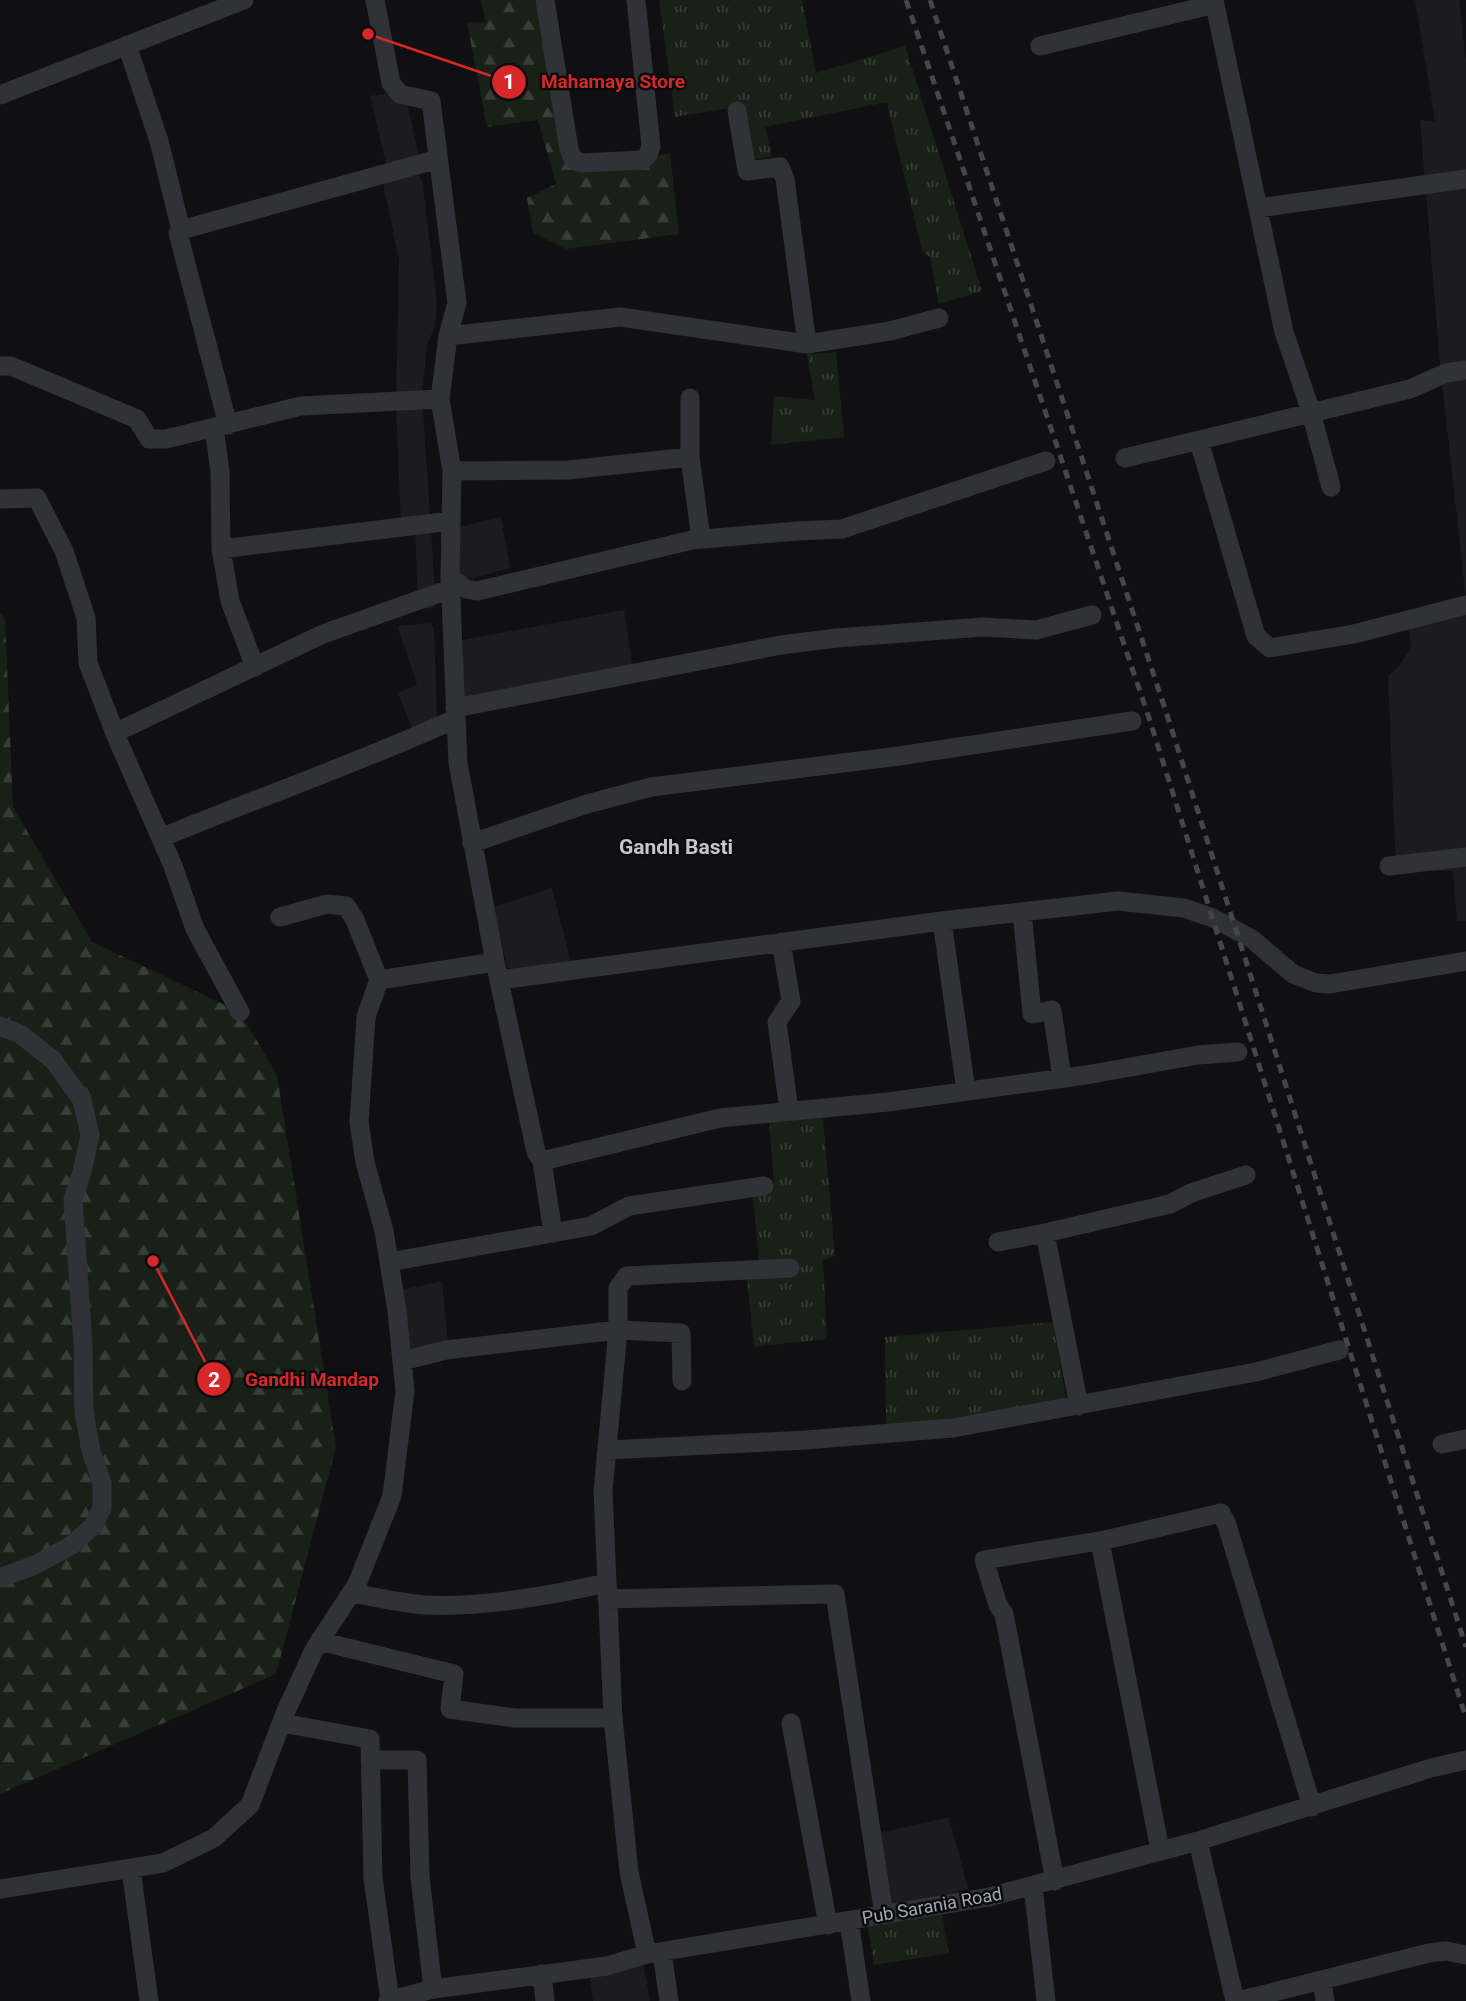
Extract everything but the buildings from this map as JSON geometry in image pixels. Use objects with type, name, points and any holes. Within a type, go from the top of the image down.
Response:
[{"type":"street","points":[[0,95],[244,0]]},
{"type":"street","points":[[375,0],[391,83],[400,94],[431,101],[457,303],[448,336],[440,399],[452,471],[450,583],[458,763],[472,844],[536,1152],[542,1161],[553,1233]]},
{"type":"street","points":[[545,0],[569,149],[573,159],[581,163],[642,160],[649,156],[651,146],[636,0]]},
{"type":"street","points":[[1040,46],[1214,2],[1284,332],[1311,412],[1331,487]]},
{"type":"street","points":[[127,45],[159,141],[181,230],[178,233],[221,426],[221,549],[230,601],[255,667]]},
{"type":"street","points":[[737,111],[747,171],[780,167],[785,179],[807,344]]},
{"type":"street","points":[[181,230],[438,159]]},
{"type":"street","points":[[1258,208],[1466,179]]},
{"type":"street","points":[[448,336],[620,317],[807,344],[890,331],[939,318]]},
{"type":"street","points":[[0,366],[11,366],[116,408],[137,419],[149,439],[166,439],[301,406],[440,399]]},
{"type":"street","points":[[1125,458],[1410,389],[1446,373],[1466,370]]},
{"type":"street","points":[[690,398],[690,457],[701,539]]},
{"type":"street","points":[[1199,441],[1256,636],[1270,648],[1354,634],[1466,605]]},
{"type":"street","points":[[452,471],[568,470],[690,457]]},
{"type":"street","points":[[116,736],[123,729],[323,634],[450,583],[477,591],[701,539],[842,529],[1046,461]]},
{"type":"street","points":[[0,499],[37,498],[64,551],[86,618],[88,663],[116,736],[173,866],[195,929],[240,1013]]},
{"type":"street","points":[[221,549],[451,521]]},
{"type":"street","points":[[161,838],[223,811],[385,751],[455,713],[781,645],[983,627],[1036,630],[1092,615]]},
{"type":"street","points":[[472,844],[587,804],[651,787],[899,756],[1132,721]]},
{"type":"street","points":[[1389,866],[1466,857]]},
{"type":"street","points":[[379,980],[498,971],[781,942],[1118,901],[1184,908],[1252,939],[1293,974],[1316,983],[1330,984],[1466,961]]},
{"type":"street","points":[[0,1889],[163,1863],[214,1838],[250,1805],[282,1723],[320,1641],[357,1584],[392,1496],[405,1391],[384,1231],[365,1162],[359,1122],[366,1017],[379,980],[355,920],[346,906],[327,904],[281,917]]},
{"type":"street","points":[[1022,912],[1032,1014],[1052,1010],[1062,1078]]},
{"type":"street","points":[[942,921],[966,1091]]},
{"type":"street","points":[[781,942],[791,1001],[777,1022],[789,1111]]},
{"type":"street","points":[[0,1026],[20,1034],[52,1059],[82,1100],[90,1135],[73,1199],[83,1345],[84,1412],[91,1451],[102,1483],[102,1508],[93,1526],[72,1545],[35,1565],[0,1578]]},
{"type":"street","points":[[542,1161],[720,1118],[966,1091],[1198,1055],[1238,1052]]},
{"type":"street","points":[[998,1242],[1170,1204],[1191,1193],[1246,1175]]},
{"type":"street","points":[[389,1262],[591,1226],[629,1206],[764,1186]]},
{"type":"street","points":[[1045,1233],[1079,1406]]},
{"type":"street","points":[[669,2001],[629,1872],[613,1718],[603,1491],[618,1331],[618,1287],[627,1276],[790,1268]]},
{"type":"street","points":[[402,1361],[446,1350],[618,1331],[681,1333],[682,1381]]},
{"type":"street","points":[[608,1450],[806,1440],[953,1427],[1256,1372],[1339,1350]]},
{"type":"street","points":[[1442,1444],[1466,1439]]},
{"type":"street","points":[[1055,1881],[1004,1614],[998,1605],[984,1560],[1100,1541],[1222,1513],[1312,1807]]},
{"type":"street","points":[[1100,1541],[1160,1850]]},
{"type":"street","points":[[351,1593],[426,1605],[479,1603],[566,1592],[835,1594],[884,1915]]},
{"type":"street","points":[[320,1641],[454,1674],[450,1710],[515,1718],[613,1718]]},
{"type":"street","points":[[282,1723],[370,1739],[373,1878],[389,2001]]},
{"type":"street","points":[[791,1723],[828,1924]]},
{"type":"street","points":[[370,1760],[417,1760],[420,1877],[442,1992]]},
{"type":"street","name":"Pub Sarania Road","points":[[389,2001],[542,1974],[607,1966],[654,1953],[989,1897],[1198,1841],[1431,1768],[1466,1760]]},
{"type":"street","points":[[1198,1841],[1237,2001],[1429,1953],[1446,1951],[1466,1955]]},
{"type":"street","points":[[131,1869],[149,2001]]},
{"type":"street","points":[[1033,1886],[1046,2001]]},
{"type":"street","points":[[849,1921],[861,2001]]},
{"type":"street","points":[[542,1974],[545,2001]]},
{"type":"street","points":[[1322,1980],[1325,2001]]},
{"type":"shaded area","points":[[1415,0],[1459,0],[1466,59],[1466,600],[1440,364],[1420,120],[1435,121]]},
{"type":"shaded area","points":[[396,92],[406,97],[420,160],[387,168],[370,96]]},
{"type":"shaded area","points":[[418,174],[422,180],[437,302],[435,326],[427,345],[422,395],[436,605],[418,609],[415,524],[401,525],[396,405],[399,260],[382,179]]},
{"type":"shaded area","points":[[501,517],[510,568],[470,579],[461,575],[456,568],[455,528]]},
{"type":"shaded area","points":[[1466,604],[1466,921],[1457,921],[1453,871],[1396,871],[1388,676],[1399,666],[1411,648],[1409,624]]},
{"type":"shaded area","points":[[624,610],[633,670],[463,698],[463,640]]},
{"type":"shaded area","points":[[429,623],[434,627],[437,717],[413,732],[398,693],[417,684],[397,626]]},
{"type":"shaded area","points":[[552,888],[572,966],[515,973],[507,966],[493,907]]},
{"type":"shaded area","points":[[442,1281],[449,1353],[409,1357],[401,1290]]},
{"type":"shaded area","points":[[949,1817],[968,1889],[897,1907],[891,1903],[878,1833]]},
{"type":"shaded area","points":[[641,1963],[650,2001],[593,2001],[590,1977]]},
{"type":"green space","points":[[481,0],[546,0],[571,160],[651,157],[670,153],[679,234],[566,249],[533,233],[527,198],[556,184],[538,120],[487,127],[467,23],[486,22]]},
{"type":"green space","points":[[659,0],[802,0],[816,73],[905,46],[982,291],[939,304],[930,257],[922,251],[887,102],[765,127],[772,156],[747,161],[737,107],[675,117]]},
{"type":"green space","points":[[836,352],[844,437],[771,445],[774,396],[815,400],[807,354]]},
{"type":"green space","points":[[0,613],[5,618],[13,807],[92,942],[240,1012],[277,1075],[336,1447],[276,1674],[0,1794]]},
{"type":"green space","points":[[823,1118],[835,1256],[823,1260],[827,1339],[754,1347],[747,1280],[759,1261],[752,1187],[774,1182],[769,1122]]},
{"type":"green space","points":[[1053,1322],[1067,1405],[886,1430],[885,1337]]},
{"type":"green space","points":[[942,1914],[949,1953],[874,1965],[868,1927]]},
{"type":"railway","points":[[906,0],[1150,721],[1466,1718]]},
{"type":"railway","points":[[930,0],[1167,715],[1466,1647]]},
{"type":"place","name":"Mahamaya Store","points":[[368,34]]},
{"type":"place","name":"Gandhi Mandap","points":[[153,1261]]},
{"type":"district","name":"Gandh Basti","points":[[676,847]]}]
